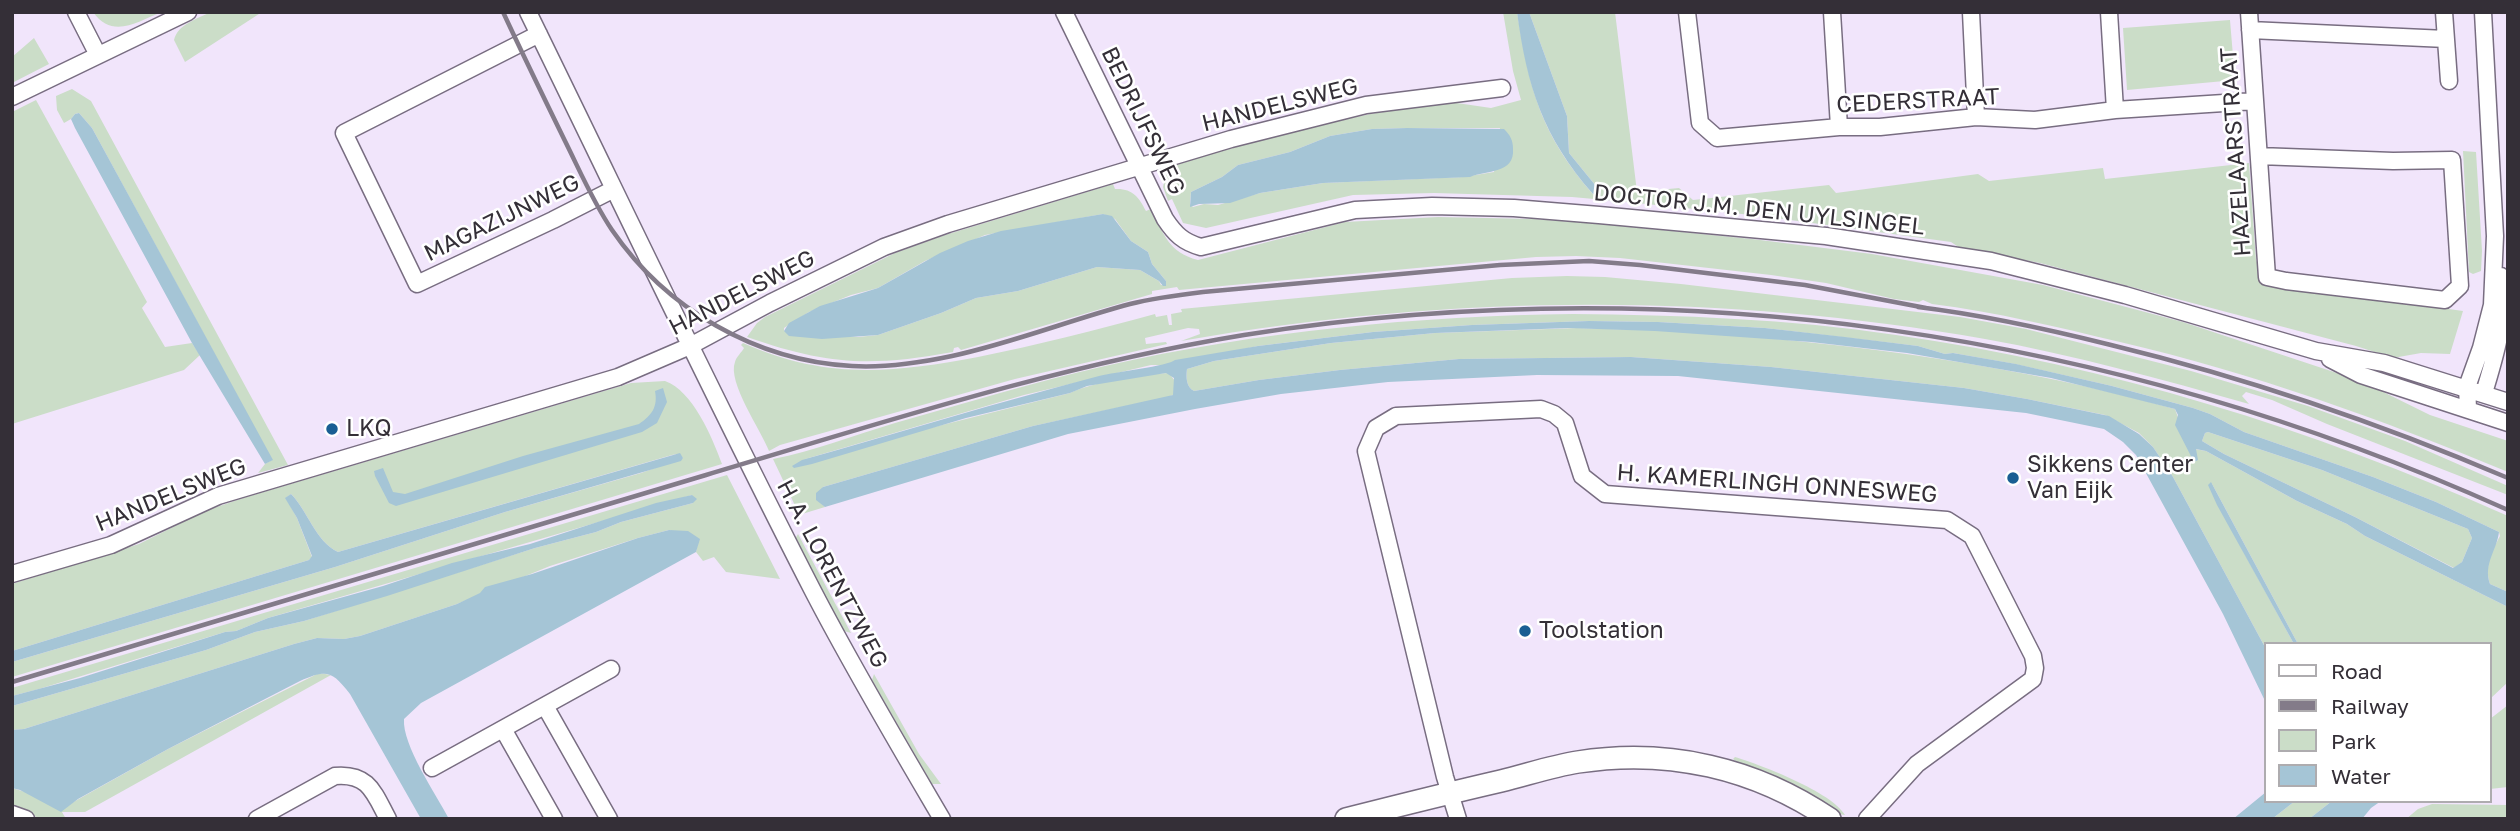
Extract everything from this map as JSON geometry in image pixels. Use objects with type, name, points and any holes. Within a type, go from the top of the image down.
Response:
[{"type":"street","points":[[76,12],[98,55]]},
{"type":"street","points":[[12,97],[188,12]]},
{"type":"street","name":"MAGAZIJNWEG","points":[[528,12],[690,346]]},
{"type":"street","name":"BEDRIJFSWEG","points":[[1065,12],[1165,219],[1175,234],[1189,244]]},
{"type":"street","name":"CEDERSTRAAT","points":[[1688,12],[1700,123],[1717,138],[1839,127],[1880,127],[1976,117],[2035,120],[2115,110],[2255,101]]},
{"type":"street","points":[[1832,12],[1839,127]]},
{"type":"street","points":[[1971,12],[1976,117]]},
{"type":"street","points":[[2109,12],[2115,110]]},
{"type":"street","name":"HAZELAARSTRAAT","points":[[2249,12],[2267,277],[2445,300],[2460,286],[2452,160],[2393,161],[2259,156]]},
{"type":"street","points":[[2444,12],[2449,81]]},
{"type":"street","points":[[2468,408],[2484,393],[2502,331],[2495,236],[2499,156],[2483,12]]},
{"type":"street","points":[[2250,30],[2446,39]]},
{"type":"street","name":"MAGAZIJNWEG","points":[[539,34],[344,133],[417,284],[614,189]]},
{"type":"street","name":"HANDELSWEG","points":[[12,575],[111,545],[218,496],[618,377],[690,346],[770,303],[904,239],[1231,139],[1366,105],[1502,88]]},
{"type":"street","name":"DOCTOR J.M. DEN UYLSINGEL","points":[[1189,244],[1201,247],[1355,210],[1432,206],[1514,208],[1826,236],[1991,261],[2149,302],[2316,351],[2384,363],[2508,402]]},
{"type":"street","points":[[2468,408],[2467,387],[2489,323],[2501,305]]},
{"type":"street","name":"H.A. LORENTZWEG","points":[[690,346],[815,594],[862,682],[942,819]]},
{"type":"street","name":"DOCTOR J.M. DEN UYLSINGEL","points":[[2316,351],[2361,375],[2508,423]]},
{"type":"street","name":"H. KAMERLINGH ONNESWEG","points":[[1450,793],[1366,451],[1376,428],[1396,415],[1541,408],[1565,423],[1582,476],[1605,494],[1947,520],[1972,536],[2033,656],[2033,679],[1917,764],[1867,819]]},
{"type":"street","points":[[432,768],[611,669]]},
{"type":"street","points":[[545,706],[609,819]]},
{"type":"street","points":[[503,729],[554,819]]},
{"type":"street","points":[[1346,819],[1576,762],[1645,757],[1702,763],[1739,773],[1771,785],[1830,819]]},
{"type":"street","points":[[257,819],[335,776],[349,775],[362,779],[371,788],[388,819]]},
{"type":"street","points":[[1450,793],[1458,819]]},
{"type":"street","points":[[12,814],[26,819]]},
{"type":"green space","points":[[93,12],[162,12],[117,27],[101,20]]},
{"type":"green space","points":[[211,12],[262,12],[185,62],[174,40],[176,34],[189,23]]},
{"type":"green space","points":[[1503,12],[1517,12],[1527,65],[1540,109],[1561,151],[1593,194],[1600,191],[1569,153],[1567,116],[1529,12],[1615,12],[1637,192],[1679,188],[1693,200],[1829,185],[1836,193],[1978,174],[1989,181],[2103,168],[2105,179],[2249,163],[2256,260],[2264,276],[2327,292],[2463,311],[2450,354],[2421,353],[2393,358],[2040,263],[1960,248],[1951,242],[1761,216],[1627,202],[1572,197],[1434,193],[1353,195],[1206,228],[1183,223],[1172,199],[1168,201],[1163,187],[1166,173],[1176,165],[1290,132],[1370,114],[1450,102],[1491,108],[1521,100]],"holes":[[[1500,128],[1494,172],[1463,177],[1323,183],[1260,193],[1218,205],[1204,204],[1193,207],[1190,204],[1191,192],[1222,177],[1238,165],[1290,152],[1330,136],[1372,129]]]},
{"type":"green space","points":[[2230,20],[2235,80],[2127,90],[2123,28]]},
{"type":"green space","points":[[34,38],[49,64],[12,83],[12,57]]},
{"type":"green space","points":[[72,89],[91,101],[288,465],[258,473],[272,460],[92,128],[79,113],[64,123],[57,110],[56,96]]},
{"type":"green space","points":[[36,100],[147,302],[142,308],[165,347],[192,343],[200,355],[184,370],[12,424],[12,112]]},
{"type":"green space","points":[[2463,151],[2476,152],[2482,251],[2481,271],[2473,274],[2469,272]]},
{"type":"green space","points":[[1113,184],[1115,189],[1134,194],[1146,211],[1151,209],[1173,247],[1198,260],[1345,222],[1438,217],[1534,219],[1601,224],[1872,254],[2043,285],[2183,322],[2361,381],[2430,415],[2508,441],[2508,472],[2412,434],[2268,383],[2170,354],[2050,325],[1932,304],[1923,300],[1919,302],[1894,299],[1826,283],[1620,258],[1536,257],[1179,290],[1177,287],[1152,291],[1152,294],[961,350],[958,347],[954,348],[953,352],[897,360],[849,361],[825,358],[747,337],[765,317],[895,253]],"holes":[[[1103,214],[1115,219],[1131,241],[1148,252],[1152,264],[1166,281],[1166,285],[1161,285],[1140,270],[1097,267],[1018,291],[976,298],[878,335],[858,337],[784,331],[784,328],[809,312],[851,295],[878,288],[925,261],[985,235]]]},
{"type":"green space","points":[[1567,276],[1681,284],[1960,317],[2026,329],[2191,371],[2308,406],[2405,441],[2508,486],[2508,495],[2246,392],[2242,396],[2249,404],[2117,368],[2018,345],[1885,324],[1785,313],[1583,305],[1482,307],[1281,325],[1181,341],[1200,334],[1199,329],[1188,328],[1145,338],[1146,344],[1167,344],[1015,379],[780,445],[769,451],[740,393],[734,371],[736,360],[744,348],[741,345],[743,343],[773,355],[831,368],[859,370],[917,367],[1000,352],[1155,314],[1156,317],[1167,315],[1169,325],[1172,325],[1171,314],[1182,312],[1181,309],[1512,278]]},
{"type":"green space","points":[[1573,314],[1735,319],[1896,335],[2054,364],[2208,404],[2359,455],[2508,516],[2508,592],[2490,584],[2488,577],[2490,559],[2500,536],[2499,532],[2436,502],[2244,432],[2210,414],[2112,386],[2015,364],[1953,353],[1945,354],[1918,346],[1765,328],[1589,321],[1472,325],[1373,332],[1258,346],[1167,365],[1151,365],[1024,395],[802,460],[1070,393],[1104,382],[1169,373],[1175,381],[1175,394],[1168,397],[1033,426],[823,487],[818,500],[825,507],[802,514],[799,514],[773,459],[1026,386],[1105,366],[1221,343],[1398,322]]},
{"type":"green space","points":[[1577,328],[1665,330],[1815,343],[1997,368],[2175,409],[2194,462],[2195,449],[2206,451],[2297,501],[2508,607],[2508,682],[2492,697],[2492,642],[2297,642],[2211,482],[2242,549],[2293,642],[2264,642],[2264,645],[2173,477],[2153,447],[2139,433],[2105,415],[1964,388],[1771,367],[1631,357],[1459,359],[1340,370],[1194,391],[1188,384],[1187,369],[1214,361],[1331,343],[1435,333]]},
{"type":"green space","points":[[665,381],[675,386],[693,405],[722,464],[12,677],[12,662],[335,567],[683,458],[677,454],[672,455],[338,552],[323,541],[291,494],[286,498],[312,557],[309,560],[12,651],[12,584],[139,544],[205,511],[240,499],[631,383]]},
{"type":"green space","points":[[2208,432],[2322,470],[2468,529],[2472,538],[2462,562],[2454,568],[2224,454],[2202,441]]},
{"type":"green space","points":[[727,475],[780,579],[726,572],[714,557],[703,561],[696,552],[698,542],[669,530],[550,566],[457,604],[360,636],[344,639],[317,638],[294,644],[24,729],[12,730],[12,706],[206,650],[255,632],[304,621],[621,522],[693,503],[692,495],[268,618],[236,631],[225,632],[39,689],[12,696],[12,688]]},
{"type":"green space","points":[[798,534],[851,633],[844,631],[795,539]]},
{"type":"green space","points":[[319,673],[331,675],[85,812],[62,812],[66,819],[41,819],[12,806],[12,788],[68,805],[168,749]]},
{"type":"green space","points":[[874,674],[919,754],[941,784],[932,784],[872,680]]},
{"type":"green space","points":[[2508,705],[2508,787],[2492,789],[2492,717]]},
{"type":"green space","points":[[1735,757],[1811,789],[1838,806],[1845,815],[1838,814],[1739,764],[1733,759]]},
{"type":"green space","points":[[2292,803],[2329,803],[2309,819],[2272,819]]},
{"type":"green space","points":[[2432,804],[2508,805],[2508,819],[2406,819],[2418,809]]},
{"type":"water","points":[[1517,12],[1529,12],[1567,116],[1569,153],[1600,191],[1597,194],[1593,194],[1561,152],[1540,110],[1526,64]]},
{"type":"water","points":[[79,113],[92,128],[273,460],[265,464],[192,343],[75,128],[71,119]]},
{"type":"water","points":[[1372,129],[1504,129],[1512,140],[1512,157],[1509,163],[1498,170],[1470,177],[1323,183],[1260,193],[1230,203],[1190,207],[1191,192],[1222,177],[1238,165],[1290,152],[1330,136]]},
{"type":"water","points":[[1103,214],[1112,216],[1131,241],[1148,252],[1152,264],[1166,281],[1166,286],[1140,270],[1097,267],[1018,291],[976,298],[878,335],[822,339],[789,336],[784,331],[789,323],[820,306],[878,288],[940,253],[968,241],[1001,231]]},
{"type":"water","points":[[1589,321],[1765,328],[1918,346],[1945,354],[1953,353],[2016,364],[2112,386],[2210,414],[2244,432],[2436,502],[2499,532],[2489,564],[2488,577],[2490,584],[2508,592],[2508,607],[2297,501],[2206,451],[2196,449],[2198,460],[2194,462],[2175,425],[2178,415],[2175,409],[2051,378],[1907,353],[1811,342],[1568,328],[1435,333],[1331,343],[1214,361],[1187,369],[1187,378],[1189,387],[1194,391],[1340,370],[1459,359],[1631,357],[1771,367],[1964,388],[2109,416],[2139,434],[2153,447],[2173,477],[2264,645],[2264,699],[2223,614],[2136,455],[2104,429],[2026,413],[1678,376],[1537,375],[1388,382],[1281,394],[1068,434],[825,507],[816,500],[816,493],[823,487],[1033,426],[1173,395],[1174,378],[1166,373],[1087,386],[1070,393],[966,418],[812,464],[794,468],[792,466],[802,460],[1099,376],[1258,346],[1373,332]],"holes":[[[2208,432],[2322,470],[2468,529],[2472,538],[2462,562],[2453,568],[2202,441]]]},
{"type":"water","points":[[663,388],[667,402],[657,423],[642,432],[396,506],[389,503],[375,476],[374,471],[383,468],[393,492],[405,494],[523,456],[639,424],[653,410],[656,402],[655,391]]},
{"type":"water","points":[[680,453],[683,458],[681,461],[12,662],[12,651],[309,560],[312,556],[297,518],[285,498],[291,494],[323,541],[338,552]]},
{"type":"water","points":[[2211,482],[2297,642],[2293,642],[2208,485]]},
{"type":"water","points":[[692,495],[697,499],[693,503],[621,522],[387,596],[304,621],[255,632],[206,650],[12,706],[12,696],[80,678],[225,632],[236,631],[268,618],[383,586],[452,563],[530,544],[656,503]]},
{"type":"water","points":[[669,530],[688,531],[700,539],[696,552],[421,703],[404,719],[408,742],[449,819],[421,819],[350,694],[328,674],[300,681],[168,749],[78,799],[61,812],[12,788],[12,730],[24,729],[294,644],[317,638],[344,639],[360,636],[457,604],[480,593],[485,587]]},
{"type":"water","points":[[2264,794],[2264,803],[2292,803],[2272,819],[2233,819]]},
{"type":"water","points":[[2329,803],[2378,803],[2362,819],[2309,819]]},
{"type":"railway","points":[[503,12],[593,197],[612,230],[634,258],[659,284],[716,326],[748,342],[816,362],[877,366],[940,359],[997,345],[1130,304],[1203,292],[1500,265],[1589,261],[1640,265],[1805,285],[1926,308]]},
{"type":"railway","points":[[1918,307],[2039,328],[2212,372],[2362,420],[2508,478]]},
{"type":"railway","points":[[12,682],[973,396],[1176,347],[1244,335],[1406,316],[1568,308],[1729,313],[1889,330],[2047,358],[2203,398],[2357,448],[2508,510]]},
{"type":"place","name":"LKQ","points":[[332,429]]},
{"type":"place","name":"Sikkens Center Van Eijk","points":[[2013,478]]},
{"type":"place","name":"Toolstation","points":[[1525,631]]}]
